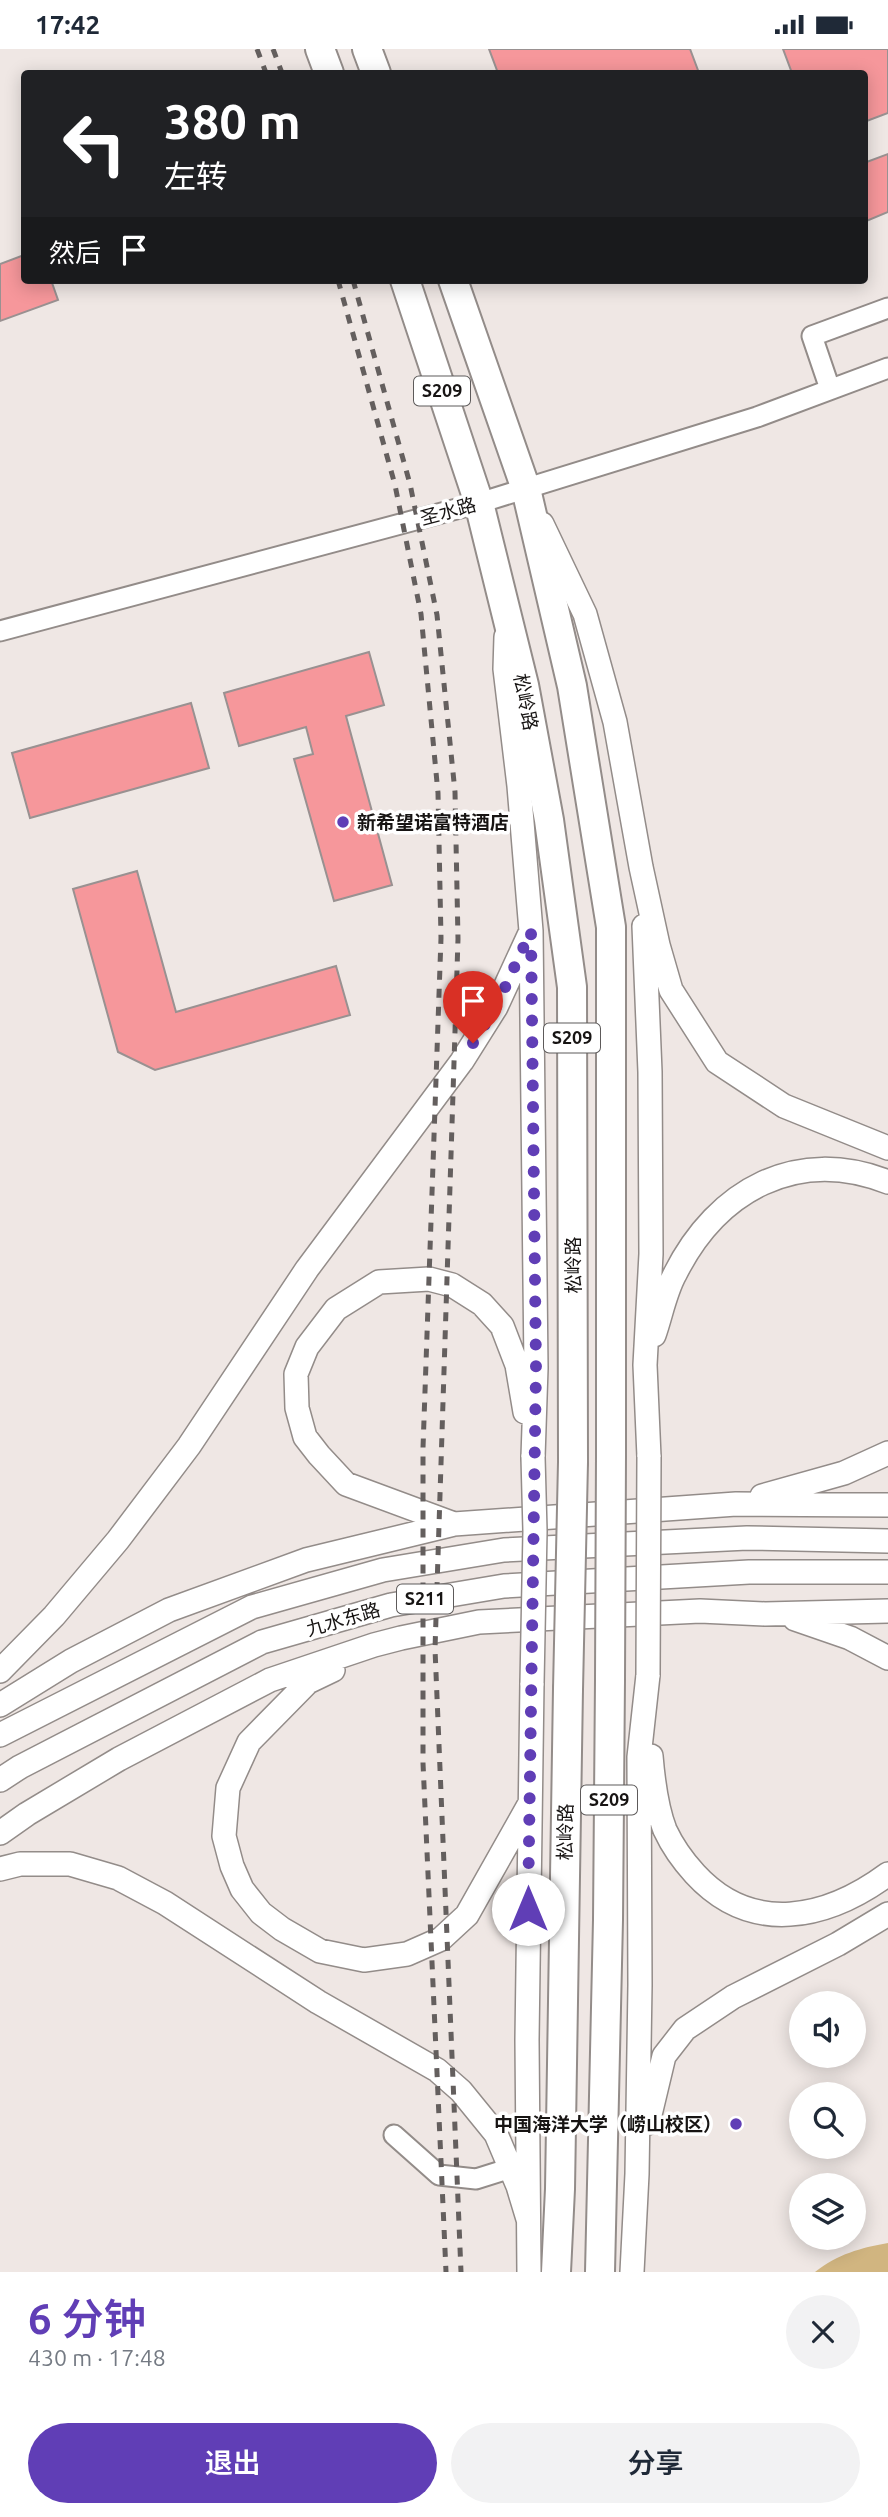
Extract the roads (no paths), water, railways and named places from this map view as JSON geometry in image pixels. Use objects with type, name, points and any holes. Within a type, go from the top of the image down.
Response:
[{"type":"highway","points":[[320,49],[328,70]]},
{"type":"highway","points":[[367,49],[375,70]]},
{"type":"highway","name":"松岭路","points":[[406,284],[479,503],[524,685],[549,820],[572,987],[573,1462],[560,2189],[556,2272]]},
{"type":"highway","name":"松岭路","points":[[454,284],[526,489],[572,686],[611,927],[610,1680],[600,2272]]},
{"type":"main road","points":[[526,489],[585,614],[615,722],[641,867],[671,990],[717,1062],[784,1106],[888,1148]]},
{"type":"main road","points":[[508,620],[505,669],[519,786],[531,931],[536,1368],[529,1805],[529,2272]]},
{"type":"main road","points":[[632,2272],[637,2174],[639,1757],[648,1675],[649,1457],[645,1365],[651,1254],[650,1072],[641,867]]},
{"type":"main road","points":[[0,1671],[54,1616],[118,1540],[189,1446],[307,1269],[461,1061],[496,1007],[531,931]]},
{"type":"main road","points":[[645,1365],[673,1276],[696,1237],[732,1201],[753,1187],[801,1170],[824,1168],[857,1171],[888,1182]]},
{"type":"main road","points":[[454,1524],[346,1484],[305,1437],[297,1408],[296,1374],[307,1347],[336,1309],[379,1282],[429,1279],[452,1285],[482,1304],[502,1326],[517,1365],[533,1457]]},
{"type":"main road","points":[[736,1504],[844,1473],[888,1453]]},
{"type":"main road","points":[[0,1705],[71,1661],[169,1610],[306,1560],[454,1524],[736,1504],[888,1505]]},
{"type":"main road","name":"九水东路","points":[[0,1735],[252,1607],[383,1570],[504,1550],[747,1538],[888,1541]]},
{"type":"main road","name":"九水东路","points":[[0,1780],[53,1749],[262,1642],[391,1605],[504,1586],[749,1572],[888,1572]]},
{"type":"main road","points":[[0,1833],[119,1759],[270,1680],[401,1638],[479,1622],[700,1611],[765,1614],[888,1611]]},
{"type":"main road","points":[[765,1614],[804,1620],[850,1638],[888,1658]]},
{"type":"main road","points":[[401,1638],[308,1682],[249,1742],[228,1788],[224,1836],[242,1889],[261,1913],[320,1951],[365,1960],[407,1954],[441,1939],[467,1915],[529,1805]]},
{"type":"main road","points":[[645,1711],[654,1782],[665,1829],[686,1865],[707,1888],[757,1914],[790,1914],[816,1910],[870,1886],[888,1874]]},
{"type":"main road","points":[[0,1869],[20,1864],[70,1864],[118,1878],[165,1903],[318,2002],[438,2070],[461,2091],[496,2134],[528,2219]]},
{"type":"main road","points":[[637,2174],[664,2056],[685,2029],[733,1997],[838,1944],[888,1914]]},
{"type":"street","points":[[830,389],[812,336],[888,308]]},
{"type":"street","name":"圣水路","points":[[0,631],[479,503],[757,417],[888,368]]},
{"type":"street","points":[[394,2135],[439,2175],[476,2179],[510,2168]]},
{"type":"railway","points":[[257,49],[265,70]]},
{"type":"railway","points":[[273,49],[281,70]]},
{"type":"railway","points":[[339,284],[395,485],[421,614],[438,793],[441,938],[423,1448],[423,1763],[446,2272]]},
{"type":"railway","points":[[354,284],[410,484],[437,615],[455,792],[458,939],[435,1649],[461,2272]]},
{"type":"place","name":"新希望诺富特酒店","points":[[343,822]]},
{"type":"place","name":"中国海洋大学（崂山校区）","points":[[736,2124]]}]
